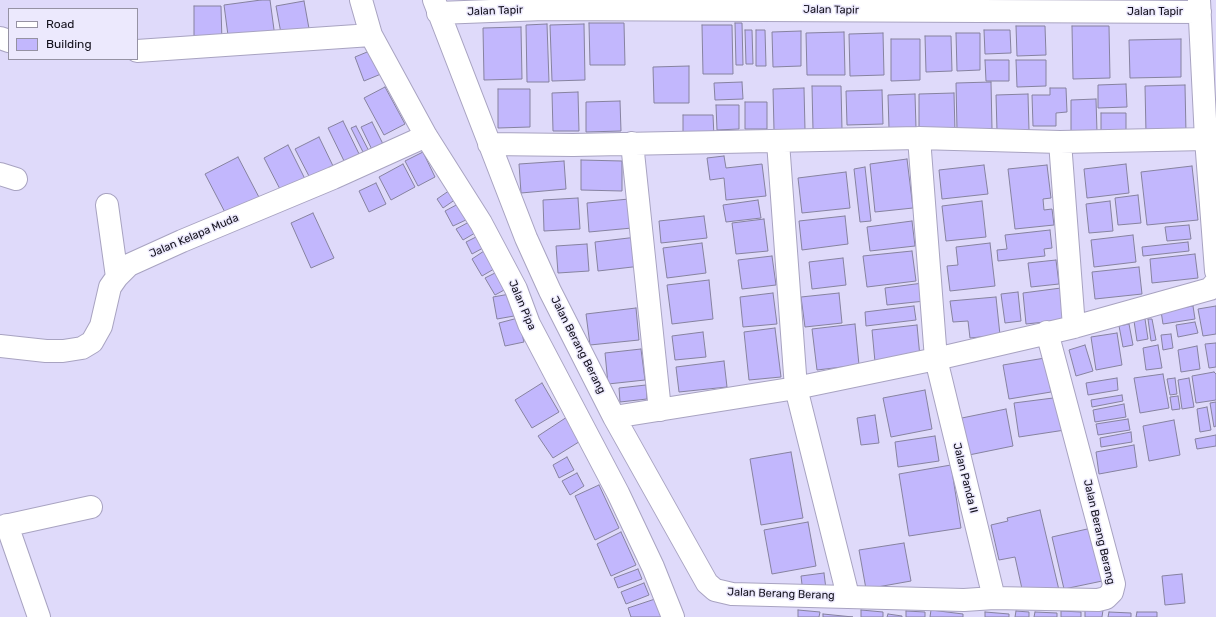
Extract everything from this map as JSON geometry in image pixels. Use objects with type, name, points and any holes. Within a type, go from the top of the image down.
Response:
[{"type":"street","name":"Jalan Pipa","points":[[361,0],[371,35],[426,136],[481,222],[513,282],[529,324],[618,493],[644,546],[673,617]]},
{"type":"street","name":"Jalan Tapir","points":[[436,7],[544,5],[1204,18]]},
{"type":"street","name":"Jalan Berang Berang","points":[[436,7],[529,245],[614,417],[707,583],[715,590],[732,594],[964,600],[994,598],[1098,600],[1106,598],[1112,592],[1114,584],[1047,332]]},
{"type":"street","points":[[1204,18],[1206,139],[1216,271]]},
{"type":"street","points":[[138,52],[371,35]]},
{"type":"street","name":"Jalan Kelapa Muda","points":[[0,346],[46,351],[63,351],[82,348],[92,342],[101,326],[110,287],[128,265],[182,240],[332,178],[426,136]]},
{"type":"street","points":[[489,144],[573,145],[919,138],[1060,142],[1206,139]]},
{"type":"street","name":"Jalan Panda II","points":[[919,138],[936,359],[994,598]]},
{"type":"street","points":[[778,142],[796,388],[848,596]]},
{"type":"street","points":[[1060,142],[1074,326]]},
{"type":"street","points":[[632,143],[660,410]]},
{"type":"street","points":[[107,205],[117,277]]},
{"type":"street","points":[[614,417],[796,388],[936,359],[1074,326],[1210,289],[1216,282]]},
{"type":"street","points":[[39,617],[3,526],[91,507]]},
{"type":"building","points":[[270,0],[275,37],[229,43],[224,5]]},
{"type":"building","points":[[304,1],[310,34],[282,39],[276,6]]},
{"type":"building","points":[[194,6],[221,6],[222,43],[194,43]]},
{"type":"building","points":[[589,23],[624,23],[625,65],[590,65]]},
{"type":"building","points":[[735,23],[742,23],[743,65],[736,65]]},
{"type":"building","points":[[547,24],[549,82],[527,82],[526,25]]},
{"type":"building","points":[[584,24],[585,80],[552,81],[550,25]]},
{"type":"building","points":[[702,25],[732,25],[733,74],[703,74]]},
{"type":"building","points":[[1016,26],[1045,26],[1046,55],[1017,56]]},
{"type":"building","points":[[1072,26],[1109,26],[1110,78],[1073,79]]},
{"type":"building","points":[[521,27],[522,79],[484,80],[483,28]]},
{"type":"building","points":[[745,30],[752,30],[753,64],[746,64]]},
{"type":"building","points":[[756,30],[765,30],[766,66],[756,66]]},
{"type":"building","points":[[984,30],[1010,30],[1011,53],[985,54]]},
{"type":"building","points":[[801,31],[801,66],[773,67],[772,32]]},
{"type":"building","points":[[844,32],[845,75],[807,75],[806,33]]},
{"type":"building","points":[[883,33],[884,75],[850,76],[849,34]]},
{"type":"building","points":[[956,33],[980,33],[980,70],[957,71]]},
{"type":"building","points":[[925,36],[951,36],[952,71],[926,72]]},
{"type":"building","points":[[891,39],[920,39],[920,80],[891,81]]},
{"type":"building","points":[[1181,39],[1181,77],[1130,78],[1129,40]]},
{"type":"building","points":[[372,50],[381,74],[364,81],[355,57]]},
{"type":"building","points":[[985,60],[1009,60],[1009,81],[986,81]]},
{"type":"building","points":[[1016,60],[1046,60],[1046,86],[1017,87]]},
{"type":"building","points":[[689,66],[689,103],[654,103],[653,67]]},
{"type":"building","points":[[742,82],[743,99],[715,100],[714,83]]},
{"type":"building","points":[[991,82],[992,129],[957,130],[956,83]]},
{"type":"building","points":[[1126,84],[1127,107],[1098,108],[1098,85]]},
{"type":"building","points":[[1185,85],[1186,133],[1146,133],[1145,86]]},
{"type":"building","points":[[812,86],[841,86],[842,130],[813,130]]},
{"type":"building","points":[[385,87],[405,124],[384,135],[364,98]]},
{"type":"building","points":[[804,88],[805,130],[774,130],[773,89]]},
{"type":"building","points":[[1050,88],[1066,88],[1067,112],[1056,113],[1056,126],[1033,126],[1032,95],[1050,95]]},
{"type":"building","points":[[498,89],[530,89],[530,127],[498,128]]},
{"type":"building","points":[[882,90],[883,124],[847,125],[846,91]]},
{"type":"building","points":[[578,92],[579,131],[553,131],[552,93]]},
{"type":"building","points":[[954,93],[955,132],[919,133],[919,94]]},
{"type":"building","points":[[915,94],[916,128],[889,129],[888,95]]},
{"type":"building","points":[[1028,94],[1029,130],[997,131],[996,95]]},
{"type":"building","points":[[1096,99],[1097,132],[1071,132],[1071,100]]},
{"type":"building","points":[[620,101],[621,131],[586,132],[586,102]]},
{"type":"building","points":[[745,102],[767,102],[767,129],[745,129]]},
{"type":"building","points":[[716,105],[739,105],[739,129],[717,130]]},
{"type":"building","points":[[1101,113],[1126,113],[1126,136],[1101,137]]},
{"type":"building","points":[[683,115],[713,115],[714,137],[683,138]]},
{"type":"building","points":[[343,121],[362,160],[347,167],[328,128]]},
{"type":"building","points":[[372,122],[387,152],[376,158],[361,127]]},
{"type":"building","points":[[356,126],[372,157],[367,160],[351,128]]},
{"type":"building","points":[[319,137],[334,168],[311,180],[295,149]]},
{"type":"building","points":[[288,145],[307,183],[283,195],[264,158]]},
{"type":"building","points":[[423,152],[435,177],[418,186],[405,161]]},
{"type":"building","points":[[724,156],[726,168],[762,164],[766,196],[726,200],[724,178],[710,180],[707,158]]},
{"type":"building","points":[[238,157],[262,203],[229,220],[205,174]]},
{"type":"building","points":[[907,159],[913,208],[875,212],[870,164]]},
{"type":"building","points":[[581,160],[622,161],[622,191],[581,190]]},
{"type":"building","points":[[564,161],[566,189],[521,193],[519,164]]},
{"type":"building","points":[[403,164],[415,187],[391,200],[379,177]]},
{"type":"building","points":[[1126,164],[1129,193],[1087,198],[1084,169]]},
{"type":"building","points":[[984,165],[988,194],[942,199],[939,170]]},
{"type":"building","points":[[1047,165],[1051,198],[1043,199],[1044,210],[1052,209],[1054,225],[1015,229],[1008,169]]},
{"type":"building","points":[[1192,166],[1198,220],[1147,225],[1141,172]]},
{"type":"building","points":[[865,167],[871,221],[860,222],[854,169]]},
{"type":"building","points":[[846,172],[850,208],[802,213],[798,178]]},
{"type":"building","points":[[376,183],[386,204],[369,212],[359,191]]},
{"type":"building","points":[[453,188],[459,197],[443,208],[437,199]]},
{"type":"building","points":[[1138,195],[1141,223],[1118,225],[1115,198]]},
{"type":"building","points":[[578,198],[580,229],[544,231],[543,200]]},
{"type":"building","points":[[629,199],[632,228],[589,232],[587,203]]},
{"type":"building","points":[[758,200],[761,218],[726,222],[723,205]]},
{"type":"building","points":[[982,201],[986,237],[946,241],[942,206]]},
{"type":"building","points":[[1110,201],[1113,231],[1089,233],[1086,204]]},
{"type":"building","points":[[460,203],[468,219],[453,226],[445,211]]},
{"type":"building","points":[[313,213],[334,258],[311,268],[291,223]]},
{"type":"building","points":[[704,216],[707,238],[661,243],[659,221]]},
{"type":"building","points":[[845,216],[848,244],[802,250],[799,221]]},
{"type":"building","points":[[764,219],[768,251],[736,254],[732,223]]},
{"type":"building","points":[[912,221],[915,246],[870,251],[867,227]]},
{"type":"building","points":[[469,222],[475,233],[463,240],[456,229]]},
{"type":"building","points":[[1189,225],[1191,239],[1167,241],[1165,227]]},
{"type":"building","points":[[1050,230],[1052,248],[1044,249],[1045,256],[998,261],[997,250],[1007,249],[1005,235]]},
{"type":"building","points":[[1133,235],[1136,262],[1094,267],[1091,240]]},
{"type":"building","points":[[478,236],[483,248],[472,254],[466,242]]},
{"type":"building","points":[[637,237],[641,266],[598,271],[595,242]]},
{"type":"building","points":[[1188,242],[1189,251],[1143,256],[1142,247]]},
{"type":"building","points":[[702,243],[706,273],[667,278],[663,248]]},
{"type":"building","points":[[990,243],[995,286],[950,291],[947,266],[958,265],[956,247]]},
{"type":"building","points":[[587,244],[589,271],[558,273],[556,246]]},
{"type":"building","points":[[484,251],[494,269],[482,276],[472,259]]},
{"type":"building","points":[[912,251],[916,281],[867,287],[863,256]]},
{"type":"building","points":[[1195,254],[1198,278],[1152,283],[1150,259]]},
{"type":"building","points":[[772,256],[776,285],[742,289],[738,260]]},
{"type":"building","points":[[843,258],[846,285],[812,289],[809,262]]},
{"type":"building","points":[[1056,260],[1059,284],[1031,287],[1028,263]]},
{"type":"building","points":[[1139,267],[1142,294],[1095,299],[1092,272]]},
{"type":"building","points":[[497,272],[506,289],[495,295],[485,278]]},
{"type":"building","points":[[709,280],[713,319],[672,324],[667,285]]},
{"type":"building","points":[[923,283],[925,301],[887,305],[885,288]]},
{"type":"building","points":[[1061,288],[1064,320],[1026,324],[1023,293]]},
{"type":"building","points":[[1018,292],[1021,321],[1005,323],[1001,294]]},
{"type":"building","points":[[773,293],[777,324],[743,327],[740,297]]},
{"type":"building","points":[[839,293],[842,323],[805,327],[801,297]]},
{"type":"building","points":[[510,294],[514,316],[497,319],[493,297]]},
{"type":"building","points":[[996,297],[1000,335],[970,338],[968,321],[953,322],[950,301]]},
{"type":"building","points":[[914,306],[916,320],[866,326],[865,312]]},
{"type":"building","points":[[1193,306],[1195,319],[1163,324],[1161,311]]},
{"type":"building","points":[[1216,306],[1216,334],[1203,336],[1198,309]]},
{"type":"building","points":[[636,308],[639,340],[590,345],[586,314]]},
{"type":"building","points":[[518,318],[524,342],[505,346],[499,323]]},
{"type":"building","points":[[1145,319],[1148,339],[1137,341],[1134,321]]},
{"type":"building","points":[[1148,319],[1152,319],[1156,340],[1151,341]]},
{"type":"building","points":[[1195,322],[1198,333],[1178,337],[1176,325]]},
{"type":"building","points":[[855,324],[859,365],[817,370],[812,329]]},
{"type":"building","points":[[1129,324],[1133,345],[1123,347],[1119,326]]},
{"type":"building","points":[[917,325],[920,357],[875,362],[872,330]]},
{"type":"building","points":[[775,328],[781,377],[749,380],[744,332]]},
{"type":"building","points":[[703,332],[706,357],[675,360],[672,336]]},
{"type":"building","points":[[1117,333],[1122,365],[1096,370],[1091,337]]},
{"type":"building","points":[[1171,334],[1173,348],[1163,350],[1161,335]]},
{"type":"building","points":[[1216,343],[1216,367],[1209,368],[1205,344]]},
{"type":"building","points":[[1085,345],[1093,371],[1076,376],[1069,350]]},
{"type":"building","points":[[1158,345],[1162,368],[1146,370],[1143,348]]},
{"type":"building","points":[[1197,346],[1200,369],[1181,372],[1178,350]]},
{"type":"building","points":[[641,349],[645,380],[608,384],[605,353]]},
{"type":"building","points":[[1045,358],[1051,392],[1009,399],[1003,365]]},
{"type":"building","points":[[724,361],[727,387],[679,392],[676,367]]},
{"type":"building","points":[[1214,372],[1216,374],[1216,400],[1196,403],[1192,376]]},
{"type":"building","points":[[1163,374],[1169,408],[1140,413],[1134,378]]},
{"type":"building","points":[[1117,378],[1118,390],[1088,395],[1086,383]]},
{"type":"building","points":[[1175,378],[1177,394],[1170,395],[1167,379]]},
{"type":"building","points":[[1189,378],[1194,407],[1182,409],[1178,380]]},
{"type":"building","points":[[542,383],[559,412],[532,428],[515,400]]},
{"type":"building","points":[[646,385],[647,399],[620,402],[619,388]]},
{"type":"building","points":[[925,390],[932,429],[891,437],[883,398]]},
{"type":"building","points":[[1122,395],[1123,401],[1092,407],[1091,400]]},
{"type":"building","points":[[1178,396],[1180,409],[1172,410],[1170,397]]},
{"type":"building","points":[[1061,397],[1065,430],[1019,437],[1014,403]]},
{"type":"building","points":[[1216,402],[1216,426],[1214,427],[1210,403]]},
{"type":"building","points":[[1124,404],[1126,417],[1095,422],[1093,410]]},
{"type":"building","points":[[1207,407],[1211,430],[1200,432],[1197,409]]},
{"type":"building","points":[[1006,409],[1013,446],[964,456],[957,419]]},
{"type":"building","points":[[875,415],[879,443],[861,445],[857,418]]},
{"type":"building","points":[[567,417],[582,440],[553,458],[538,436]]},
{"type":"building","points":[[1128,419],[1130,430],[1098,435],[1096,424]]},
{"type":"building","points":[[1174,420],[1180,455],[1149,461],[1143,426]]},
{"type":"building","points":[[1131,432],[1132,442],[1101,447],[1100,438]]},
{"type":"building","points":[[1216,435],[1216,446],[1197,449],[1195,439]]},
{"type":"building","points":[[935,436],[939,461],[898,467],[895,442]]},
{"type":"building","points":[[1134,445],[1137,467],[1099,474],[1096,452]]},
{"type":"building","points":[[791,452],[803,518],[761,525],[750,459]]},
{"type":"building","points":[[567,457],[574,470],[559,478],[553,465]]},
{"type":"building","points":[[951,465],[961,528],[909,536],[899,474]]},
{"type":"building","points":[[577,473],[584,486],[570,495],[562,481]]},
{"type":"building","points":[[599,485],[619,528],[595,540],[575,496]]},
{"type":"building","points":[[1040,510],[1059,590],[1024,598],[1015,557],[999,560],[991,525],[1008,521],[1007,518]]},
{"type":"building","points":[[808,522],[816,566],[772,574],[764,530]]},
{"type":"building","points":[[1096,527],[1107,580],[1064,589],[1052,537]]},
{"type":"building","points":[[621,532],[636,565],[611,576],[597,544]]},
{"type":"building","points":[[904,543],[911,581],[866,589],[859,550]]},
{"type":"building","points":[[638,569],[642,579],[618,588],[614,578]]},
{"type":"building","points":[[824,573],[826,589],[803,593],[801,576]]},
{"type":"building","points":[[1182,574],[1185,603],[1165,605],[1162,576]]},
{"type":"building","points":[[644,583],[649,595],[626,604],[621,592]]},
{"type":"building","points":[[655,599],[661,617],[631,617],[628,608]]},
{"type":"building","points":[[1085,609],[1103,610],[1102,617],[1085,617]]},
{"type":"building","points":[[798,610],[820,612],[819,617],[798,617]]},
{"type":"building","points":[[861,610],[883,612],[883,617],[861,617]]},
{"type":"building","points":[[931,610],[963,614],[963,617],[930,617]]},
{"type":"building","points":[[906,611],[925,612],[925,617],[906,617]]},
{"type":"building","points":[[1016,611],[1029,612],[1029,617],[1015,617]]},
{"type":"building","points":[[1061,611],[1081,612],[1081,617],[1061,617]]},
{"type":"building","points":[[985,612],[1009,614],[1009,617],[985,617]]},
{"type":"building","points":[[1035,612],[1057,613],[1057,617],[1034,617]]},
{"type":"building","points":[[1109,612],[1131,613],[1131,617],[1108,617]]},
{"type":"building","points":[[1137,612],[1157,612],[1157,617],[1136,617]]},
{"type":"building","points":[[823,614],[853,617],[823,617]]},
{"type":"building","points":[[888,614],[902,616],[902,617],[887,617]]}]
